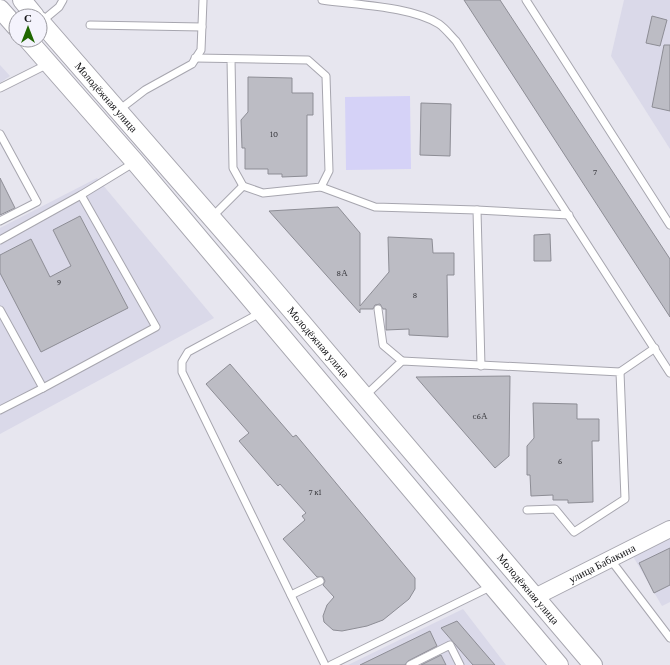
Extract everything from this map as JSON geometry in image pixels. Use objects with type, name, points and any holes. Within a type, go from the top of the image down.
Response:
[{"type":"main road","name":"Молодёжная улица","points":[[22,0],[29,8]]},
{"type":"main road","points":[[0,9],[8,18]]},
{"type":"main road","name":"Молодёжная улица","points":[[48,30],[211,217],[593,665]]},
{"type":"main road","name":"Молодёжная улица","points":[[35,48],[135,162],[559,665]]},
{"type":"street","name":"улица Бабакина","points":[[535,597],[670,529]]},
{"type":"lane","points":[[48,14],[59,7],[63,0]]},
{"type":"lane","points":[[119,110],[145,90],[192,64],[201,50],[202,0]]},
{"type":"lane","points":[[322,0],[408,12],[424,16],[440,24],[456,41],[670,373]]},
{"type":"lane","points":[[526,0],[670,226]]},
{"type":"lane","points":[[90,25],[202,27]]},
{"type":"lane","points":[[196,58],[308,60],[326,76],[329,171],[322,187]]},
{"type":"lane","points":[[231,59],[234,168],[243,186],[263,193],[322,187],[375,207],[478,210],[568,215]]},
{"type":"lane","points":[[0,88],[48,64]]},
{"type":"lane","points":[[0,134],[37,202],[0,221]]},
{"type":"lane","points":[[0,240],[81,195],[135,162]]},
{"type":"lane","points":[[211,217],[243,186]]},
{"type":"lane","points":[[0,410],[156,327],[81,195]]},
{"type":"lane","points":[[478,210],[481,366]]},
{"type":"lane","points":[[378,309],[383,345],[402,361],[620,372],[655,348]]},
{"type":"lane","points":[[0,310],[43,388]]},
{"type":"lane","points":[[262,312],[188,352],[182,362],[182,372],[325,665]]},
{"type":"lane","points":[[364,396],[402,361]]},
{"type":"lane","points":[[527,510],[554,509],[574,532],[624,499],[620,372]]},
{"type":"lane","points":[[610,559],[670,638]]},
{"type":"lane","points":[[290,595],[320,581]]},
{"type":"lane","points":[[331,665],[492,585]]},
{"type":"lane","points":[[410,665],[450,645],[460,665]]},
{"type":"shaded area","points":[[624,0],[670,0],[670,149],[611,56]]},
{"type":"shaded area","points":[[0,65],[10,76],[0,83]]},
{"type":"shaded area","points":[[410,96],[411,169],[346,170],[345,97]]},
{"type":"shaded area","points":[[97,178],[214,318],[0,434],[0,228]]},
{"type":"shaded area","points":[[670,536],[670,602],[662,606],[634,558],[635,553]]},
{"type":"shaded area","points":[[463,609],[506,665],[348,665]]},
{"type":"building","points":[[464,0],[500,0],[670,259],[670,317]]},
{"type":"building","points":[[652,16],[667,20],[660,46],[646,43]]},
{"type":"building","points":[[664,45],[670,45],[670,111],[652,107]]},
{"type":"building","points":[[248,77],[292,78],[292,93],[313,93],[313,115],[307,115],[307,176],[282,177],[282,174],[268,174],[268,169],[245,169],[245,148],[242,148],[241,120],[248,112]]},
{"type":"building","points":[[421,103],[451,104],[450,156],[420,155]]},
{"type":"building","points":[[0,178],[15,208],[0,215]]},
{"type":"building","points":[[338,207],[360,233],[360,306],[389,272],[388,237],[432,239],[433,253],[454,253],[454,275],[447,275],[448,337],[409,335],[409,329],[386,330],[386,309],[383,309],[380,304],[375,305],[373,309],[360,309],[360,313],[269,211]]},
{"type":"building","points":[[80,216],[128,308],[41,352],[0,273],[0,255],[31,239],[50,277],[71,266],[53,230]]},
{"type":"building","points":[[550,234],[551,261],[534,261],[534,235]]},
{"type":"building","points":[[230,364],[293,437],[296,435],[415,578],[415,589],[409,599],[383,620],[367,626],[342,631],[333,630],[324,622],[323,616],[327,605],[334,597],[323,585],[325,581],[323,577],[317,577],[283,539],[305,520],[302,516],[306,513],[280,484],[278,486],[239,441],[249,433],[206,384]]},
{"type":"building","points":[[510,376],[509,456],[495,468],[416,377]]},
{"type":"building","points":[[533,403],[577,404],[577,419],[599,419],[599,441],[592,441],[593,502],[568,503],[568,500],[553,500],[553,495],[531,496],[530,475],[527,475],[527,446],[534,438]]},
{"type":"building","points":[[670,548],[670,585],[654,593],[639,563]]},
{"type":"building","points":[[457,621],[495,665],[473,665],[441,628]]},
{"type":"building","points":[[430,631],[437,646],[408,661],[405,665],[360,665]]},
{"type":"building","points":[[441,655],[446,665],[421,665]]}]
